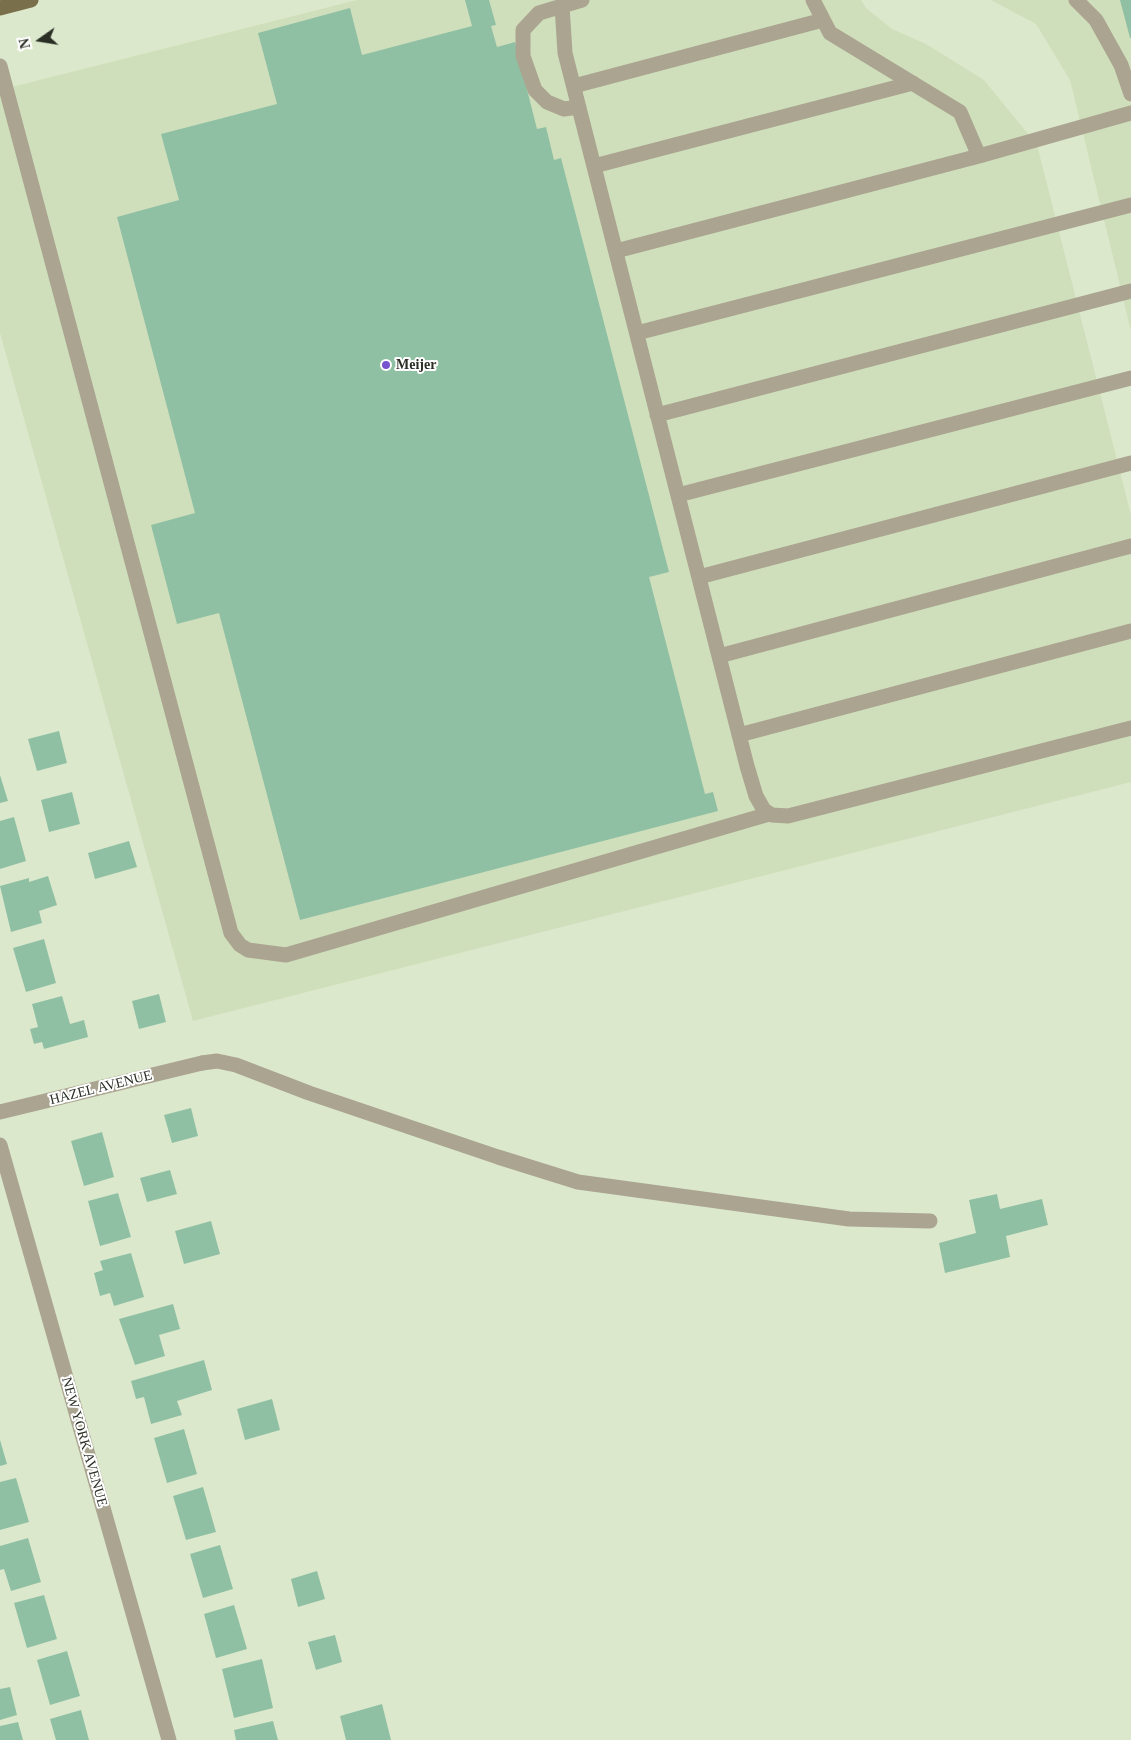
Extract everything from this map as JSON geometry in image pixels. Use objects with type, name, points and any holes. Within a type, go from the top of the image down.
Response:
[{"type":"main road","points":[[0,8],[31,0]]},
{"type":"street","points":[[579,107],[564,109],[547,102],[535,90],[523,56],[523,30],[539,13],[582,0]]},
{"type":"street","points":[[813,0],[830,33],[960,112],[979,156]]},
{"type":"street","points":[[1076,0],[1096,20],[1121,65],[1131,94]]},
{"type":"street","points":[[562,6],[565,53],[657,415],[756,796],[764,810],[769,814]]},
{"type":"street","points":[[574,86],[823,20]]},
{"type":"street","points":[[0,66],[229,923],[232,933],[240,945],[248,950],[286,955],[769,814],[788,816],[1131,728]]},
{"type":"street","points":[[594,166],[913,83]]},
{"type":"street","points":[[616,251],[979,156],[1131,113]]},
{"type":"street","points":[[636,333],[1131,205]]},
{"type":"street","points":[[657,415],[1131,291]]},
{"type":"street","points":[[678,495],[1131,378]]},
{"type":"street","points":[[699,577],[1131,463]]},
{"type":"street","points":[[719,656],[1131,546]]},
{"type":"street","points":[[739,735],[1131,631]]},
{"type":"street","name":"HAZEL AVENUE","points":[[0,1112],[217,1061],[236,1065],[498,1157],[578,1182],[849,1219],[930,1221]]},
{"type":"street","name":"NEW YORK AVENUE","points":[[0,1145],[169,1740]]},
{"type":"shaded area","points":[[357,0],[861,0],[866,8],[892,29],[926,44],[984,80],[1037,145],[1131,515],[1131,782],[193,1021],[0,333],[0,90]]},
{"type":"shaded area","points":[[991,0],[1131,0],[1131,331],[1070,80],[1036,24]]},
{"type":"building","name":"Meijer","points":[[465,0],[489,0],[496,25],[491,26],[497,47],[515,42],[537,129],[546,127],[554,160],[561,158],[669,572],[649,577],[705,794],[713,792],[718,811],[300,920],[219,613],[177,624],[151,525],[195,513],[117,217],[179,200],[161,134],[277,104],[258,33],[350,8],[362,55],[472,26]]},
{"type":"building","points":[[1120,0],[1131,0],[1131,38],[1130,38]]},
{"type":"building","points":[[59,731],[67,763],[37,771],[28,739]]},
{"type":"building","points":[[0,775],[8,801],[0,803]]},
{"type":"building","points":[[72,792],[80,824],[49,832],[41,800]]},
{"type":"building","points":[[14,817],[26,861],[0,869],[0,821]]},
{"type":"building","points":[[129,841],[137,867],[95,879],[88,853]]},
{"type":"building","points":[[48,876],[57,905],[39,911],[42,923],[11,932],[0,886],[29,878],[29,882]]},
{"type":"building","points":[[44,939],[56,983],[26,992],[13,948]]},
{"type":"building","points":[[159,994],[166,1022],[139,1029],[132,1001]]},
{"type":"building","points":[[62,996],[70,1024],[84,1020],[88,1037],[44,1049],[42,1042],[34,1044],[30,1029],[38,1027],[32,1004]]},
{"type":"building","points":[[191,1108],[198,1136],[172,1143],[164,1115]]},
{"type":"building","points":[[102,1132],[114,1177],[84,1186],[71,1141]]},
{"type":"building","points":[[170,1170],[177,1194],[147,1202],[140,1178]]},
{"type":"building","points":[[118,1193],[131,1237],[100,1246],[88,1201]]},
{"type":"building","points":[[997,1194],[1000,1209],[1042,1199],[1048,1225],[1006,1236],[1010,1257],[945,1273],[939,1243],[976,1233],[969,1200]]},
{"type":"building","points":[[211,1221],[220,1254],[184,1264],[175,1231]]},
{"type":"building","points":[[131,1253],[144,1297],[114,1306],[110,1293],[100,1296],[94,1273],[103,1270],[100,1261]]},
{"type":"building","points":[[173,1304],[180,1329],[159,1335],[165,1356],[135,1365],[119,1319]]},
{"type":"building","points":[[204,1360],[212,1390],[177,1401],[182,1415],[151,1424],[144,1397],[136,1399],[131,1381]]},
{"type":"building","points":[[272,1399],[280,1430],[245,1440],[237,1409]]},
{"type":"building","points":[[184,1429],[197,1474],[167,1483],[154,1438]]},
{"type":"building","points":[[0,1440],[7,1464],[0,1466]]},
{"type":"building","points":[[16,1478],[29,1522],[0,1530],[0,1482]]},
{"type":"building","points":[[203,1487],[216,1532],[186,1540],[173,1496]]},
{"type":"building","points":[[28,1538],[41,1582],[11,1591],[4,1569],[0,1570],[0,1546]]},
{"type":"building","points":[[220,1545],[233,1589],[203,1598],[190,1554]]},
{"type":"building","points":[[317,1571],[325,1599],[298,1607],[291,1579]]},
{"type":"building","points":[[44,1595],[57,1639],[27,1648],[14,1603]]},
{"type":"building","points":[[234,1605],[247,1649],[216,1658],[204,1614]]},
{"type":"building","points":[[335,1635],[342,1662],[316,1670],[308,1642]]},
{"type":"building","points":[[67,1651],[80,1696],[50,1705],[37,1660]]},
{"type":"building","points":[[262,1659],[273,1708],[234,1718],[222,1669]]},
{"type":"building","points":[[10,1687],[17,1715],[0,1720],[0,1689]]},
{"type":"building","points":[[382,1704],[391,1740],[346,1740],[340,1716]]},
{"type":"building","points":[[81,1710],[89,1740],[56,1740],[50,1719]]},
{"type":"building","points":[[273,1721],[278,1740],[236,1740],[234,1730]]},
{"type":"building","points":[[18,1722],[23,1740],[0,1740],[0,1726]]},
{"type":"place","name":"Meijer","points":[[386,365]]}]
